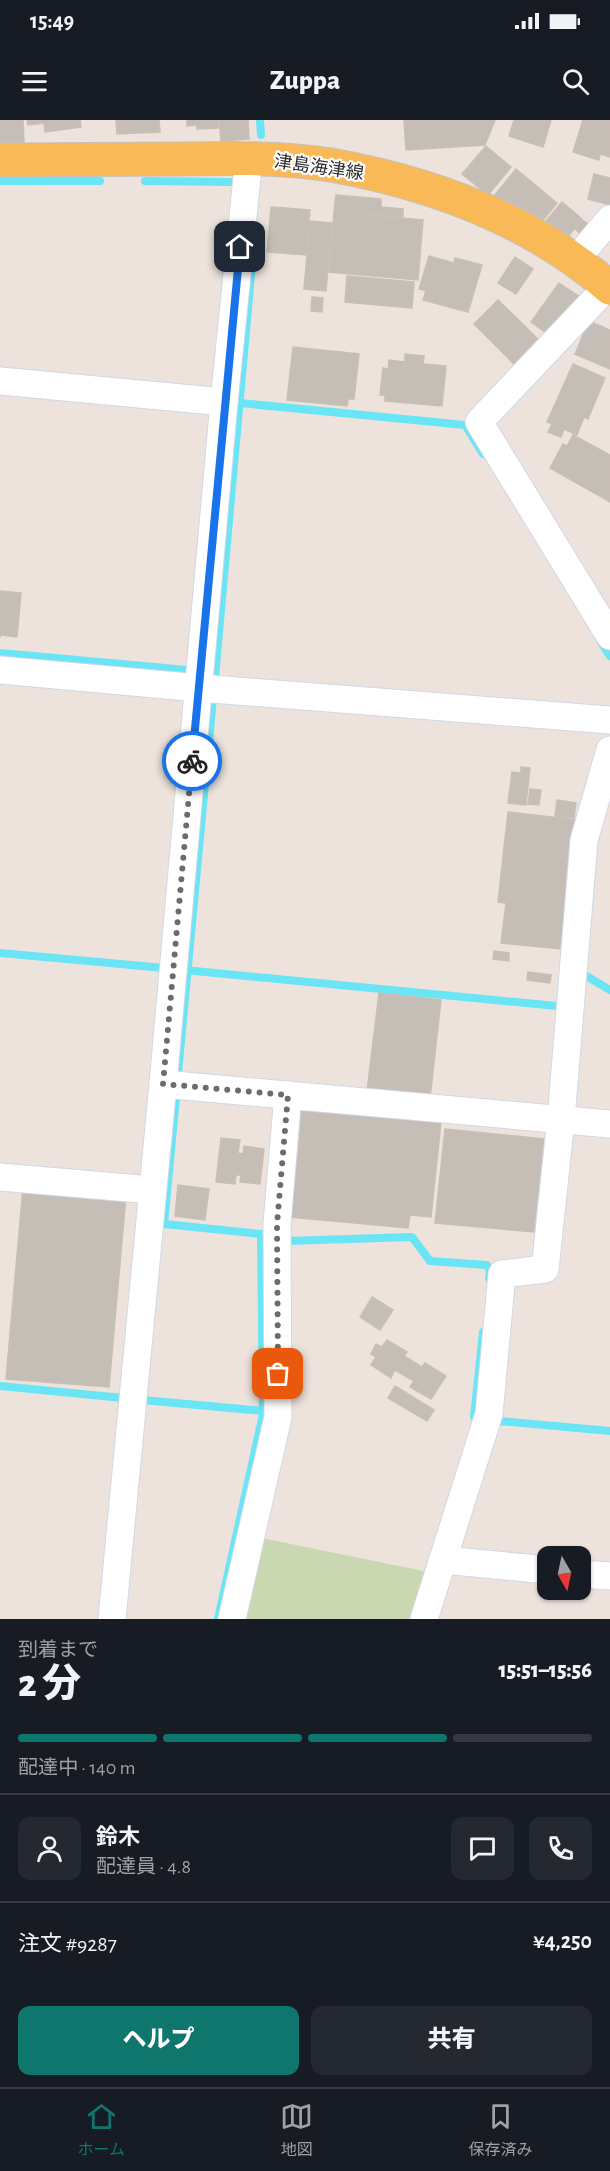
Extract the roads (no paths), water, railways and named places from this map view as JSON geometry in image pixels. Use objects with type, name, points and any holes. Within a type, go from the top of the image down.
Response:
[{"type":"main road","name":"津島海津線","points":[[0,160],[249,158],[329,165],[456,197],[525,230],[575,261],[609,287]]},
{"type":"street","points":[[112,1619],[224,402],[249,158]]},
{"type":"street","points":[[575,261],[610,219]]},
{"type":"street","points":[[609,287],[479,422],[610,636]]},
{"type":"street","points":[[0,381],[224,402]]},
{"type":"street","points":[[0,670],[610,720]]},
{"type":"street","points":[[424,1619],[489,1414],[502,1274],[545,1269],[561,1119],[584,840],[610,750]]},
{"type":"street","points":[[163,1084],[610,1124]]},
{"type":"street","points":[[232,1619],[278,1417],[277,1224],[288,1095]]},
{"type":"street","points":[[0,1177],[152,1190]]},
{"type":"street","points":[[443,1560],[537,1569]]},
{"type":"street","points":[[591,1575],[610,1576]]},
{"type":"waterway","points":[[260,120],[261,135]]},
{"type":"waterway","points":[[0,181],[100,181]]},
{"type":"waterway","points":[[145,181],[233,182]]},
{"type":"waterway","points":[[215,677],[255,230]]},
{"type":"waterway","points":[[240,403],[465,425],[483,454]]},
{"type":"waterway","points":[[601,642],[610,656]]},
{"type":"waterway","points":[[0,653],[187,670]]},
{"type":"waterway","points":[[178,1073],[213,698]]},
{"type":"waterway","points":[[0,953],[164,968]]},
{"type":"waterway","points":[[184,970],[557,1006]]},
{"type":"waterway","points":[[588,977],[610,990]]},
{"type":"waterway","points":[[176,1097],[164,1224],[261,1234],[263,1414],[218,1619]]},
{"type":"waterway","points":[[286,1241],[412,1237],[430,1261],[487,1265],[490,1271],[489,1278]]},
{"type":"waterway","points":[[481,1420],[474,1417],[483,1332]]},
{"type":"waterway","points":[[0,1386],[123,1398]]},
{"type":"waterway","points":[[143,1400],[263,1411]]},
{"type":"waterway","points":[[499,1421],[610,1431]]}]
